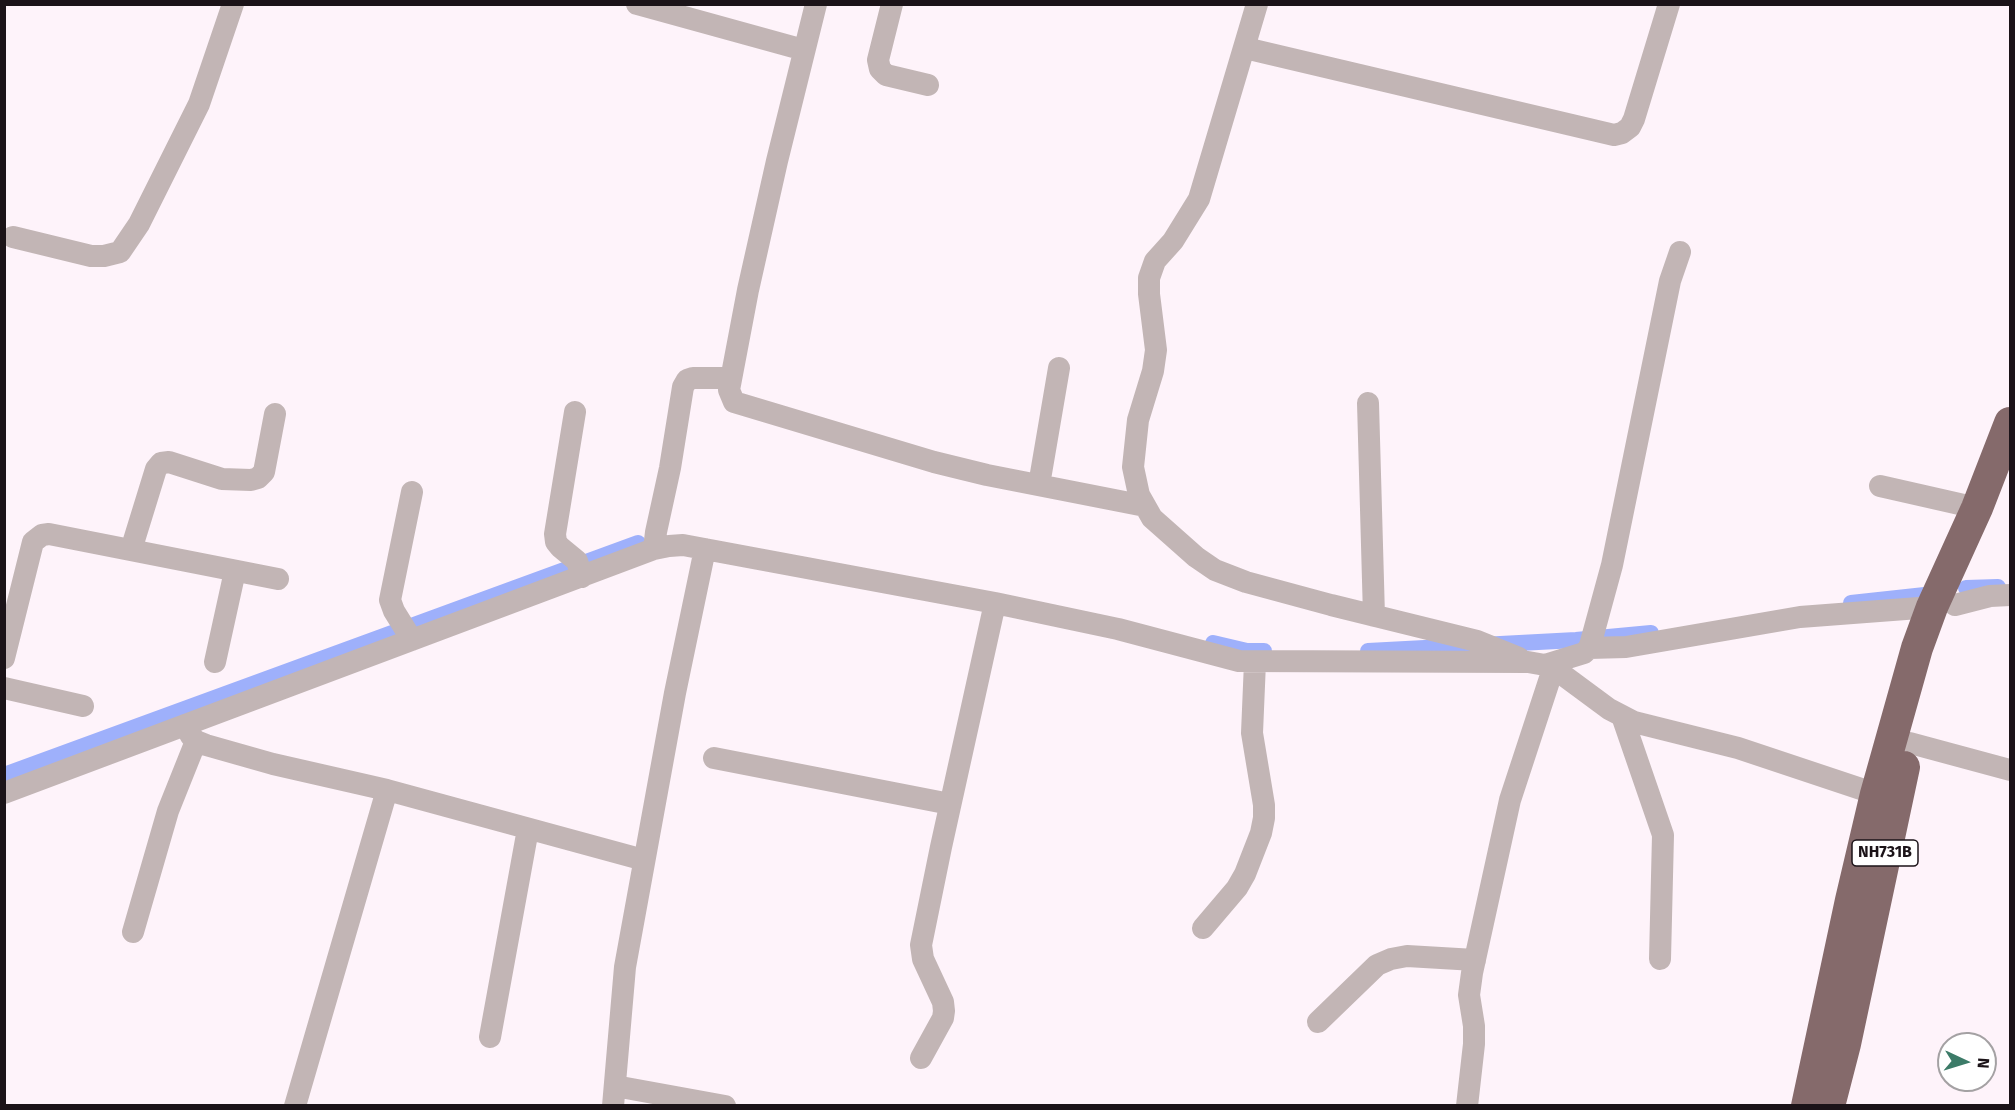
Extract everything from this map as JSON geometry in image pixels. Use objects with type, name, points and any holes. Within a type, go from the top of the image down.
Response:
[{"type":"highway","points":[[1807,1106],[1876,794],[1917,648],[1944,606],[1977,508],[2010,423]]},
{"type":"highway","name":"NH731B","points":[[1829,1106],[1845,1044],[1910,743],[1918,710],[1940,643],[1944,606],[2010,469]]},
{"type":"street","points":[[13,237],[90,256],[104,256],[120,252],[139,224],[199,104],[233,4]]},
{"type":"street","points":[[637,4],[804,50]]},
{"type":"street","points":[[816,4],[774,172],[748,290],[729,390],[734,402],[934,462],[1145,506]]},
{"type":"street","points":[[891,4],[878,60],[880,69],[886,75],[928,85]]},
{"type":"street","points":[[1257,4],[1199,199],[1173,241],[1155,261],[1149,278],[1156,350],[1153,371],[1138,420],[1133,468],[1139,495],[1152,518],[1196,557],[1215,570],[1245,582],[1477,642],[1542,665],[1622,716],[1643,724],[1738,748],[1876,794]]},
{"type":"street","points":[[1245,48],[1614,135],[1630,127],[1634,119],[1669,4]]},
{"type":"street","points":[[4,793],[191,733],[407,632],[655,542],[669,546],[683,545],[995,603],[1118,629],[1239,661],[1542,665],[1584,653],[1592,641],[1612,565],[1670,281],[1680,252]]},
{"type":"street","points":[[1039,485],[1059,368]]},
{"type":"street","points":[[655,542],[683,387],[687,380],[693,378],[731,378]]},
{"type":"street","points":[[1368,403],[1374,616]]},
{"type":"street","points":[[575,412],[555,534],[556,542],[580,569]]},
{"type":"street","points":[[131,550],[156,469],[161,463],[170,462],[222,478],[251,480],[258,478],[264,472],[275,414]]},
{"type":"street","points":[[1880,486],[1977,508]]},
{"type":"street","points":[[407,632],[391,606],[390,600],[412,492]]},
{"type":"street","points":[[4,658],[33,542],[37,537],[49,534],[278,579]]},
{"type":"street","points":[[705,549],[675,693],[626,967],[614,1096],[725,1106]]},
{"type":"street","points":[[215,662],[235,571]]},
{"type":"street","points":[[1592,641],[1626,647],[1800,617],[1944,606],[1990,596],[2010,595]]},
{"type":"street","points":[[921,1058],[943,1018],[944,1011],[943,1002],[923,959],[921,945],[995,603]]},
{"type":"street","points":[[1203,928],[1237,888],[1245,874],[1264,818],[1252,733],[1254,662]]},
{"type":"street","points":[[1467,1106],[1474,1044],[1470,984],[1542,665]]},
{"type":"street","points":[[4,688],[83,706]]},
{"type":"street","points":[[1622,716],[1663,835],[1660,959]]},
{"type":"street","points":[[191,733],[273,764],[387,790],[644,860]]},
{"type":"street","points":[[134,932],[191,733]]},
{"type":"street","points":[[1910,743],[2010,770]]},
{"type":"street","points":[[714,758],[950,804]]},
{"type":"street","points":[[296,1106],[387,790]]},
{"type":"street","points":[[490,1037],[528,829]]},
{"type":"street","points":[[1318,1022],[1377,965],[1391,959],[1407,956],[1475,960]]},
{"type":"waterway","points":[[4,775],[638,543]]},
{"type":"waterway","points":[[1966,588],[1998,587]]},
{"type":"waterway","points":[[1851,603],[1934,594]]},
{"type":"waterway","points":[[1368,651],[1576,640],[1651,633]]},
{"type":"waterway","points":[[1213,643],[1247,651],[1264,651]]}]
